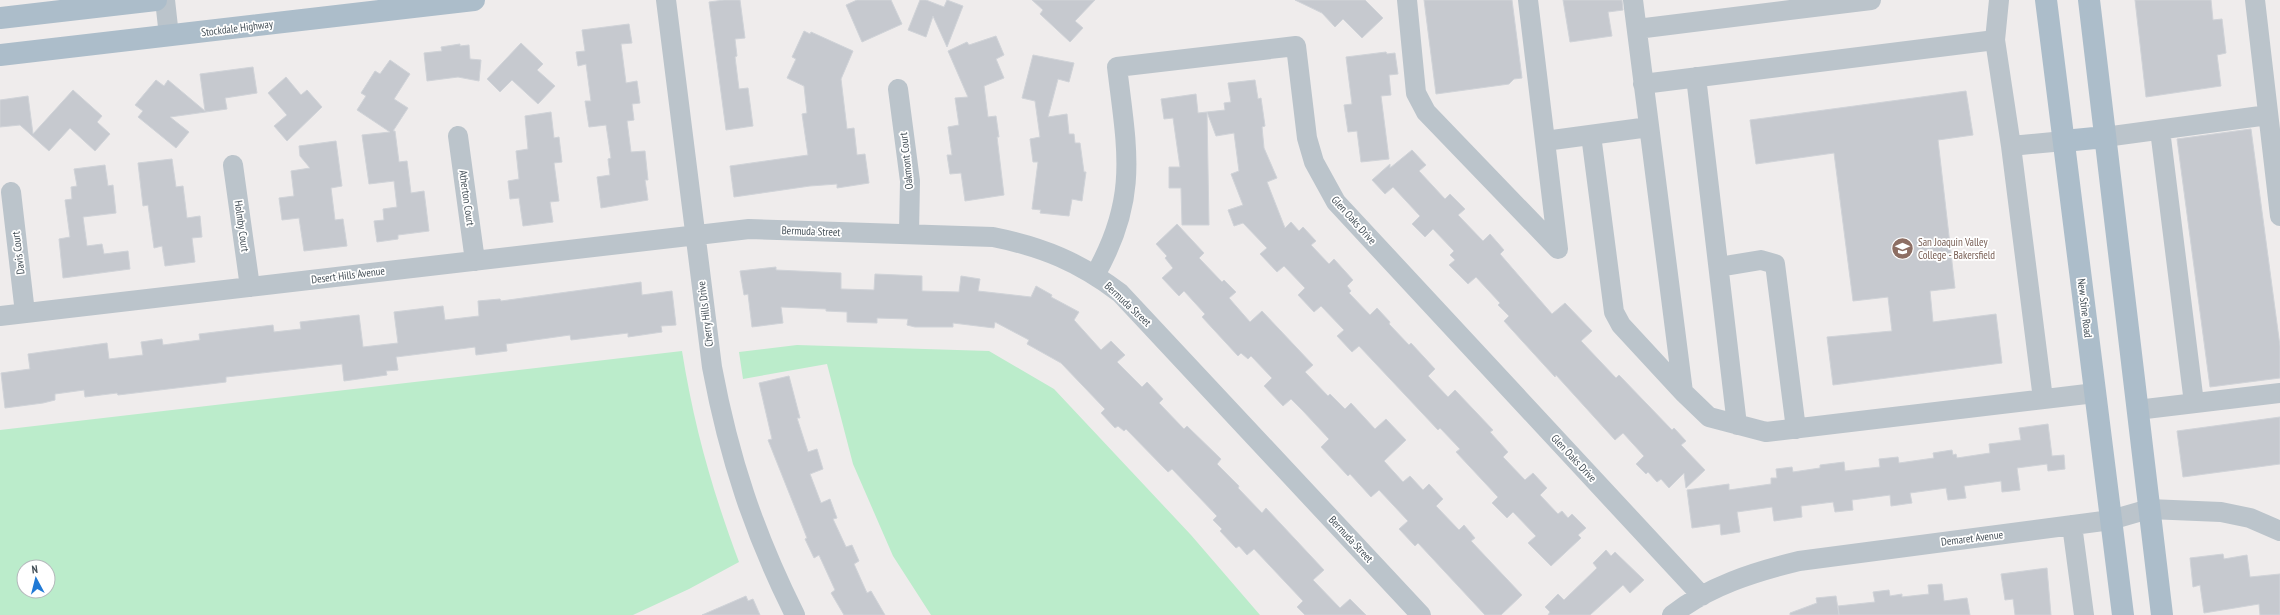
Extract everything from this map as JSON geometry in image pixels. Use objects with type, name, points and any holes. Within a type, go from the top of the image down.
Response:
[{"type":"main road","points":[[0,18],[156,0]]},
{"type":"main road","name":"Stockdale Highway","points":[[0,55],[474,0]]},
{"type":"main road","name":"New Stine Road","points":[[2046,0],[2123,615]]},
{"type":"main road","points":[[2089,0],[2148,509],[2162,615]]},
{"type":"main road","points":[[2064,141],[2105,137]]},
{"type":"street","points":[[165,0],[169,36]]},
{"type":"street","name":"Cherry Hills Drive","points":[[666,0],[712,368],[722,421],[736,474],[754,525],[775,575],[795,615]]},
{"type":"street","points":[[1407,0],[1416,93],[1426,112],[1558,249],[1528,0]]},
{"type":"street","points":[[1633,0],[1683,392]]},
{"type":"street","points":[[1636,29],[1871,0]]},
{"type":"street","points":[[1999,0],[1995,40],[2043,399]]},
{"type":"street","points":[[2255,0],[2273,122],[2280,216]]},
{"type":"street","points":[[1643,84],[1995,40]]},
{"type":"street","name":"Glen Oaks Drive","points":[[1095,275],[1109,251],[1120,223],[1126,197],[1128,170],[1117,67],[1296,46],[1307,138],[1314,162],[1336,202],[1702,596]]},
{"type":"street","points":[[1696,77],[1737,425]]},
{"type":"street","name":"Oakmont Court","points":[[898,89],[910,181],[909,234]]},
{"type":"street","points":[[2105,137],[2160,130],[2273,122]]},
{"type":"street","points":[[1545,141],[1649,127]]},
{"type":"street","points":[[2160,130],[2194,403]]},
{"type":"street","points":[[1591,135],[1614,312],[1621,325],[1708,417],[1766,432],[2095,393]]},
{"type":"street","name":"Atherton Court","points":[[458,136],[475,260]]},
{"type":"street","points":[[2010,146],[2064,141]]},
{"type":"street","name":"Holmby Court","points":[[233,165],[250,287]]},
{"type":"street","name":"Davis Court","points":[[11,192],[25,313]]},
{"type":"street","name":"Bermuda Street","points":[[696,235],[749,229],[993,237],[1021,242],[1052,252],[1095,275],[1137,310],[1421,615]]},
{"type":"street","name":"Desert Hills Avenue","points":[[0,316],[696,235]]},
{"type":"street","points":[[1718,267],[1761,260],[1775,264],[1796,429]]},
{"type":"street","points":[[2137,410],[2280,393]]},
{"type":"street","name":"Demaret Avenue","points":[[1672,615],[1702,596],[1762,570],[1799,561],[2111,520],[2148,509],[2221,512],[2250,518],[2280,531]]},
{"type":"street","points":[[2072,525],[2084,615]]},
{"type":"green space","points":[[797,345],[989,351],[1054,389],[1191,535],[1260,615],[931,615],[893,556],[853,464],[827,364],[743,379],[739,352]]},
{"type":"green space","points":[[682,351],[692,405],[705,458],[720,509],[739,562],[689,589],[633,615],[0,615],[0,430]]},
{"type":"building","points":[[740,0],[745,38],[735,39],[737,56],[735,57],[739,89],[748,88],[753,126],[726,130],[709,2]]},
{"type":"building","points":[[857,0],[891,0],[902,24],[862,42],[846,5]]},
{"type":"building","points":[[920,0],[926,0],[944,7],[947,0],[963,6],[947,47],[933,16],[926,37],[908,30]]},
{"type":"building","points":[[1032,0],[1095,0],[1075,21],[1083,28],[1070,42],[1040,14],[1043,10]]},
{"type":"building","points":[[1295,0],[1365,0],[1383,18],[1362,38],[1343,19],[1335,27],[1322,13]]},
{"type":"building","points":[[1424,0],[1512,0],[1522,78],[1514,79],[1509,84],[1436,94]]},
{"type":"building","points":[[1563,0],[1622,0],[1623,10],[1608,12],[1612,36],[1570,42]]},
{"type":"building","points":[[2135,0],[2211,0],[2213,20],[2222,19],[2226,53],[2217,55],[2221,86],[2146,97]]},
{"type":"building","points":[[629,24],[632,43],[621,44],[626,83],[637,81],[640,103],[632,104],[634,120],[627,121],[631,152],[645,151],[648,180],[645,180],[648,200],[601,208],[597,177],[610,175],[608,159],[611,158],[606,125],[589,127],[585,101],[591,101],[586,64],[578,66],[576,52],[585,51],[582,30]]},
{"type":"building","points":[[804,31],[810,34],[811,32],[853,51],[841,79],[847,129],[854,128],[857,155],[865,154],[869,183],[837,188],[837,184],[810,186],[734,197],[730,166],[808,155],[802,114],[807,113],[804,86],[787,78],[796,59],[792,57]]},
{"type":"building","points":[[996,36],[1004,55],[996,59],[1004,78],[984,86],[988,117],[996,116],[1004,195],[965,201],[961,173],[950,174],[947,155],[952,155],[948,127],[959,125],[955,98],[968,97],[948,51],[967,42],[969,45]]},
{"type":"building","points":[[521,43],[543,64],[537,70],[555,86],[538,104],[512,80],[500,92],[487,79]]},
{"type":"building","points":[[460,44],[460,46],[469,45],[470,59],[481,60],[479,81],[458,77],[427,81],[424,53],[442,51],[441,47]]},
{"type":"building","points":[[1386,52],[1387,54],[1395,53],[1398,74],[1389,75],[1391,95],[1381,96],[1389,159],[1361,162],[1357,131],[1348,132],[1344,105],[1352,104],[1346,57]]},
{"type":"building","points":[[1033,55],[1074,63],[1069,82],[1058,79],[1048,117],[1067,114],[1069,134],[1074,134],[1075,143],[1080,143],[1084,172],[1086,172],[1082,201],[1072,199],[1069,216],[1040,213],[1041,210],[1032,209],[1038,162],[1033,162],[1030,139],[1040,137],[1035,101],[1022,98]]},
{"type":"building","points":[[390,60],[410,74],[394,99],[408,108],[393,131],[395,131],[399,162],[407,161],[411,193],[424,191],[429,231],[398,235],[398,239],[377,242],[374,221],[384,220],[383,209],[397,207],[394,181],[369,184],[362,135],[390,132],[357,110],[366,96],[361,93],[375,71],[380,74]]},
{"type":"building","points":[[253,67],[257,93],[225,98],[227,109],[170,117],[189,132],[176,148],[138,117],[143,111],[135,105],[156,80],[164,86],[168,80],[205,111],[200,74]]},
{"type":"building","points":[[286,77],[301,95],[307,90],[322,107],[287,141],[274,126],[287,115],[268,93]]},
{"type":"building","points":[[1255,80],[1258,99],[1261,98],[1265,126],[1262,127],[1264,148],[1277,178],[1267,182],[1285,228],[1291,222],[1299,231],[1303,227],[1316,241],[1311,245],[1329,264],[1334,259],[1353,280],[1347,286],[1351,291],[1349,293],[1370,315],[1377,308],[1390,322],[1389,324],[1409,345],[1411,343],[1435,369],[1428,376],[1448,397],[1455,390],[1493,430],[1490,432],[1508,452],[1503,457],[1525,480],[1533,473],[1547,488],[1540,495],[1558,514],[1562,511],[1568,518],[1572,514],[1586,528],[1578,535],[1581,538],[1551,566],[1528,543],[1536,536],[1513,512],[1507,518],[1492,503],[1498,497],[1456,452],[1460,449],[1440,428],[1438,430],[1359,346],[1352,352],[1337,336],[1344,330],[1321,306],[1314,312],[1298,295],[1305,288],[1284,266],[1277,272],[1260,254],[1267,248],[1243,223],[1234,226],[1228,210],[1243,205],[1231,174],[1239,171],[1234,133],[1216,136],[1207,112],[1225,110],[1224,103],[1231,102],[1228,83]]},
{"type":"building","points":[[73,90],[102,116],[97,122],[110,134],[95,151],[70,128],[49,151],[20,125],[0,127],[0,100],[28,96],[33,134]]},
{"type":"building","points":[[1966,91],[1973,135],[1938,140],[1955,288],[1930,291],[1933,322],[1996,314],[2002,363],[1833,385],[1827,337],[1892,331],[1888,297],[1853,301],[1834,153],[1756,164],[1750,120]]},
{"type":"building","points":[[1196,94],[1198,113],[1207,112],[1209,225],[1182,225],[1181,188],[1169,188],[1169,167],[1180,167],[1173,118],[1164,119],[1161,99]]},
{"type":"building","points":[[551,112],[554,138],[559,137],[562,162],[554,163],[559,201],[550,202],[553,222],[523,226],[519,198],[510,199],[508,181],[519,179],[516,151],[528,149],[525,116]]},
{"type":"building","points":[[2251,129],[2280,346],[2280,378],[2210,387],[2177,139]]},
{"type":"building","points":[[336,141],[342,186],[331,188],[335,220],[343,219],[347,246],[304,251],[299,218],[282,220],[279,198],[294,196],[291,171],[310,168],[300,156],[299,146]]},
{"type":"building","points":[[1412,150],[1426,165],[1419,171],[1445,199],[1450,194],[1465,209],[1458,215],[1483,241],[1490,234],[1504,250],[1500,254],[1552,314],[1565,303],[1592,331],[1581,341],[1616,378],[1619,375],[1672,430],[1674,428],[1686,441],[1681,445],[1705,470],[1686,488],[1684,473],[1669,488],[1661,479],[1657,482],[1648,472],[1646,474],[1636,464],[1644,456],[1623,433],[1615,440],[1556,375],[1555,377],[1504,321],[1509,316],[1498,305],[1500,303],[1476,277],[1468,284],[1449,265],[1455,260],[1450,255],[1454,251],[1433,229],[1425,237],[1412,224],[1420,216],[1393,187],[1385,194],[1372,180],[1390,164],[1390,168]]},
{"type":"building","points":[[172,159],[176,187],[183,186],[187,218],[200,216],[202,237],[192,238],[195,262],[165,266],[162,246],[154,248],[148,205],[143,206],[138,163]]},
{"type":"building","points":[[105,165],[108,186],[113,185],[116,213],[83,217],[87,246],[102,244],[104,254],[128,251],[130,269],[63,278],[59,239],[70,237],[65,200],[72,199],[71,187],[77,186],[74,169]]},
{"type":"building","points":[[1177,224],[1204,253],[1199,258],[1222,282],[1224,280],[1236,292],[1229,298],[1250,322],[1262,311],[1313,365],[1305,372],[1328,396],[1330,394],[1345,409],[1351,403],[1375,429],[1386,419],[1406,440],[1384,461],[1403,482],[1410,476],[1423,490],[1429,484],[1443,499],[1436,506],[1459,530],[1464,525],[1475,538],[1471,541],[1522,595],[1501,615],[1485,615],[1418,543],[1415,546],[1399,529],[1408,521],[1379,490],[1371,497],[1350,474],[1348,476],[1321,447],[1329,439],[1303,411],[1291,399],[1283,406],[1264,386],[1272,378],[1251,356],[1248,359],[1241,353],[1238,356],[1202,317],[1205,314],[1184,291],[1179,296],[1162,278],[1173,268],[1165,258],[1167,256],[1156,244]]},
{"type":"building","points":[[776,267],[776,270],[841,273],[841,289],[874,290],[875,274],[922,276],[922,291],[959,292],[961,276],[980,279],[978,291],[1031,297],[1036,286],[1052,295],[1051,297],[1079,312],[1074,320],[1101,350],[1111,341],[1125,355],[1117,362],[1142,387],[1147,382],[1163,399],[1159,403],[1184,429],[1187,426],[1221,459],[1217,464],[1239,486],[1238,488],[1262,513],[1266,508],[1324,570],[1313,580],[1340,608],[1350,599],[1366,615],[1305,615],[1297,607],[1303,601],[1254,549],[1247,555],[1239,546],[1236,548],[1220,531],[1222,529],[1213,520],[1217,516],[1172,469],[1168,472],[1126,429],[1124,431],[1118,426],[1115,428],[1101,413],[1105,409],[1061,363],[1027,344],[1029,340],[995,322],[994,328],[953,323],[953,327],[915,327],[907,325],[908,319],[877,318],[877,323],[847,322],[847,312],[826,311],[826,309],[781,307],[783,323],[752,327],[748,294],[744,295],[740,271]]},
{"type":"building","points":[[641,282],[642,295],[672,291],[676,325],[661,326],[662,332],[628,337],[628,333],[571,340],[570,335],[506,344],[507,351],[476,355],[475,347],[396,357],[398,370],[386,371],[387,375],[344,381],[342,364],[226,377],[226,382],[118,395],[117,393],[85,397],[84,390],[55,394],[55,400],[43,403],[5,408],[1,373],[30,369],[28,354],[107,343],[109,359],[143,355],[141,342],[162,339],[163,345],[200,340],[199,334],[273,325],[274,332],[301,329],[300,322],[359,315],[363,347],[398,343],[394,312],[443,306],[445,320],[479,316],[478,301],[500,299],[501,301]]},
{"type":"building","points":[[789,376],[800,418],[797,418],[808,452],[817,449],[823,469],[810,474],[821,503],[830,499],[837,518],[833,519],[846,547],[852,545],[859,561],[854,564],[867,593],[871,591],[885,615],[844,615],[831,593],[835,590],[819,555],[814,558],[805,539],[807,538],[768,440],[772,439],[759,383]]},
{"type":"building","points":[[2280,417],[2280,464],[2183,477],[2177,431]]},
{"type":"building","points":[[2048,424],[2052,456],[2064,455],[2065,469],[2048,471],[2047,464],[2017,468],[2020,490],[2002,492],[2001,481],[1964,486],[1966,498],[1948,500],[1946,488],[1910,493],[1912,503],[1891,506],[1890,495],[1852,500],[1853,510],[1835,512],[1833,502],[1801,506],[1802,517],[1774,521],[1772,507],[1737,512],[1740,532],[1721,535],[1720,524],[1692,528],[1687,490],[1729,484],[1729,490],[1771,484],[1771,478],[1777,478],[1776,469],[1792,467],[1793,472],[1820,468],[1820,465],[1844,462],[1845,471],[1880,467],[1879,459],[1898,457],[1899,463],[1934,458],[1933,453],[1952,450],[1953,455],[1956,454],[1957,458],[1990,453],[1989,444],[2021,440],[2019,428]]},
{"type":"building","points":[[1606,550],[1611,556],[1615,552],[1644,580],[1630,593],[1623,585],[1590,615],[1548,615],[1550,612],[1545,607],[1558,594],[1564,600],[1597,568],[1593,563]]},
{"type":"building","points":[[2223,554],[2224,559],[2247,555],[2250,577],[2280,574],[2280,615],[2260,615],[2259,604],[2204,613],[2200,585],[2193,587],[2190,558]]},
{"type":"building","points":[[2047,568],[2051,615],[2015,615],[2013,599],[2005,600],[2001,574]]},
{"type":"building","points":[[1942,584],[1944,601],[1967,598],[1970,615],[1839,615],[1838,606],[1875,602],[1873,592],[1889,590],[1890,596],[1902,594],[1902,597],[1929,594],[1928,585]]},
{"type":"building","points":[[746,596],[748,601],[753,599],[760,615],[702,615]]},
{"type":"building","points":[[1836,596],[1839,615],[1790,615],[1790,613],[1817,603],[1816,598]]},
{"type":"place","name":"San Joaquin Valley College - Bakersfield","points":[[1903,248]]}]
